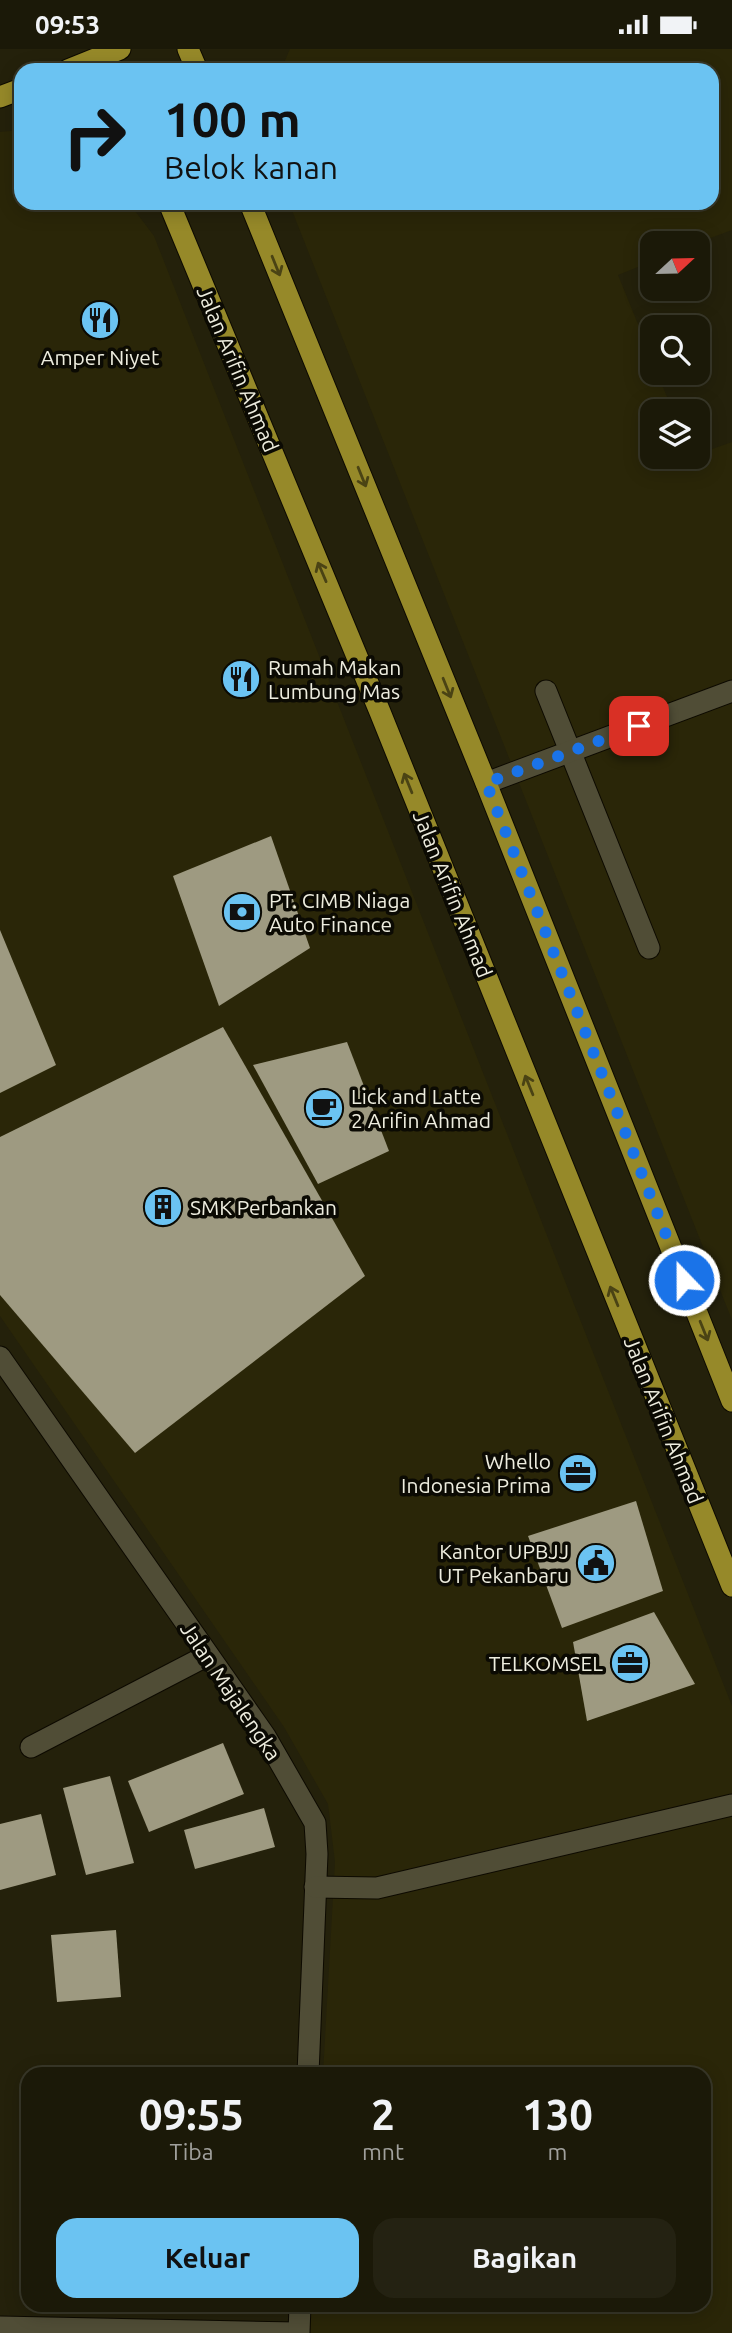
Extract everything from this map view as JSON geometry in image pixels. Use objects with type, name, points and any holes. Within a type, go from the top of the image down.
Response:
[{"type":"main road","points":[[90,63],[112,56]]},
{"type":"main road","name":"Jalan Arifin Ahmad","points":[[172,210],[380,712],[732,1586]]},
{"type":"main road","points":[[253,210],[486,783],[732,1401]]},
{"type":"street","points":[[546,691],[649,948]]},
{"type":"street","points":[[486,783],[732,691]]},
{"type":"street","name":"Jalan Majalengka","points":[[0,1357],[265,1736],[314,1823],[317,1854],[308,2067]]},
{"type":"street","points":[[31,1747],[208,1655]]},
{"type":"street","points":[[315,1887],[377,1888],[732,1805]]},
{"type":"street","points":[[0,2327],[298,2333],[300,2312]]},
{"type":"shaded area","points":[[290,49],[732,49],[732,230],[710,238],[710,231],[640,231],[640,266],[618,275],[640,329],[640,385],[662,385],[668,399],[640,399],[640,469],[710,469],[710,450],[732,442],[732,1320],[292,210],[719,210],[719,63],[284,63]]},
{"type":"shaded area","points":[[14,131],[14,210],[134,210],[154,236],[732,1706],[732,2333],[308,2333],[310,2312],[711,2312],[711,2067],[323,2067],[335,1862],[328,1804],[284,1727],[0,1316],[0,132]]},
{"type":"building","name":"PT. CIMB Niaga Auto Finance","points":[[271,836],[310,948],[219,1006],[173,876]]},
{"type":"building","points":[[0,930],[56,1065],[0,1093]]},
{"type":"building","name":"SMK Perbankan","points":[[223,1027],[365,1276],[135,1453],[0,1295],[0,1137]]},
{"type":"building","name":"Lick and Latte 2 Arifin Ahmad","points":[[347,1042],[389,1151],[318,1184],[253,1065]]},
{"type":"building","name":"Kantor UPBJJ UT Pekanbaru","points":[[636,1501],[663,1591],[562,1628],[528,1536]]},
{"type":"building","name":"TELKOMSEL","points":[[654,1612],[695,1684],[587,1721],[573,1642]]},
{"type":"building","points":[[223,1743],[244,1794],[149,1832],[128,1781]]},
{"type":"building","points":[[110,1776],[134,1863],[86,1875],[63,1788]]},
{"type":"building","points":[[264,1808],[275,1847],[195,1869],[184,1830]]},
{"type":"building","points":[[41,1814],[56,1875],[0,1890],[0,1824]]},
{"type":"building","points":[[116,1930],[121,1997],[57,2002],[51,1935]]},
{"type":"place","name":"Amper Niyet","points":[[100,320]]},
{"type":"place","name":"Rumah Makan Lumbung Mas","points":[[241,679]]},
{"type":"place","name":"PT. CIMB Niaga Auto Finance","points":[[242,912]]},
{"type":"place","name":"Lick and Latte 2 Arifin Ahmad","points":[[324,1108]]},
{"type":"place","name":"SMK Perbankan","points":[[163,1207]]},
{"type":"place","name":"Whello Indonesia Prima","points":[[578,1473]]},
{"type":"place","name":"Kantor UPBJJ UT Pekanbaru","points":[[596,1563]]},
{"type":"place","name":"TELKOMSEL","points":[[630,1663]]},
{"type":"route","points":[[639,726],[486,783],[684,1280]]}]
